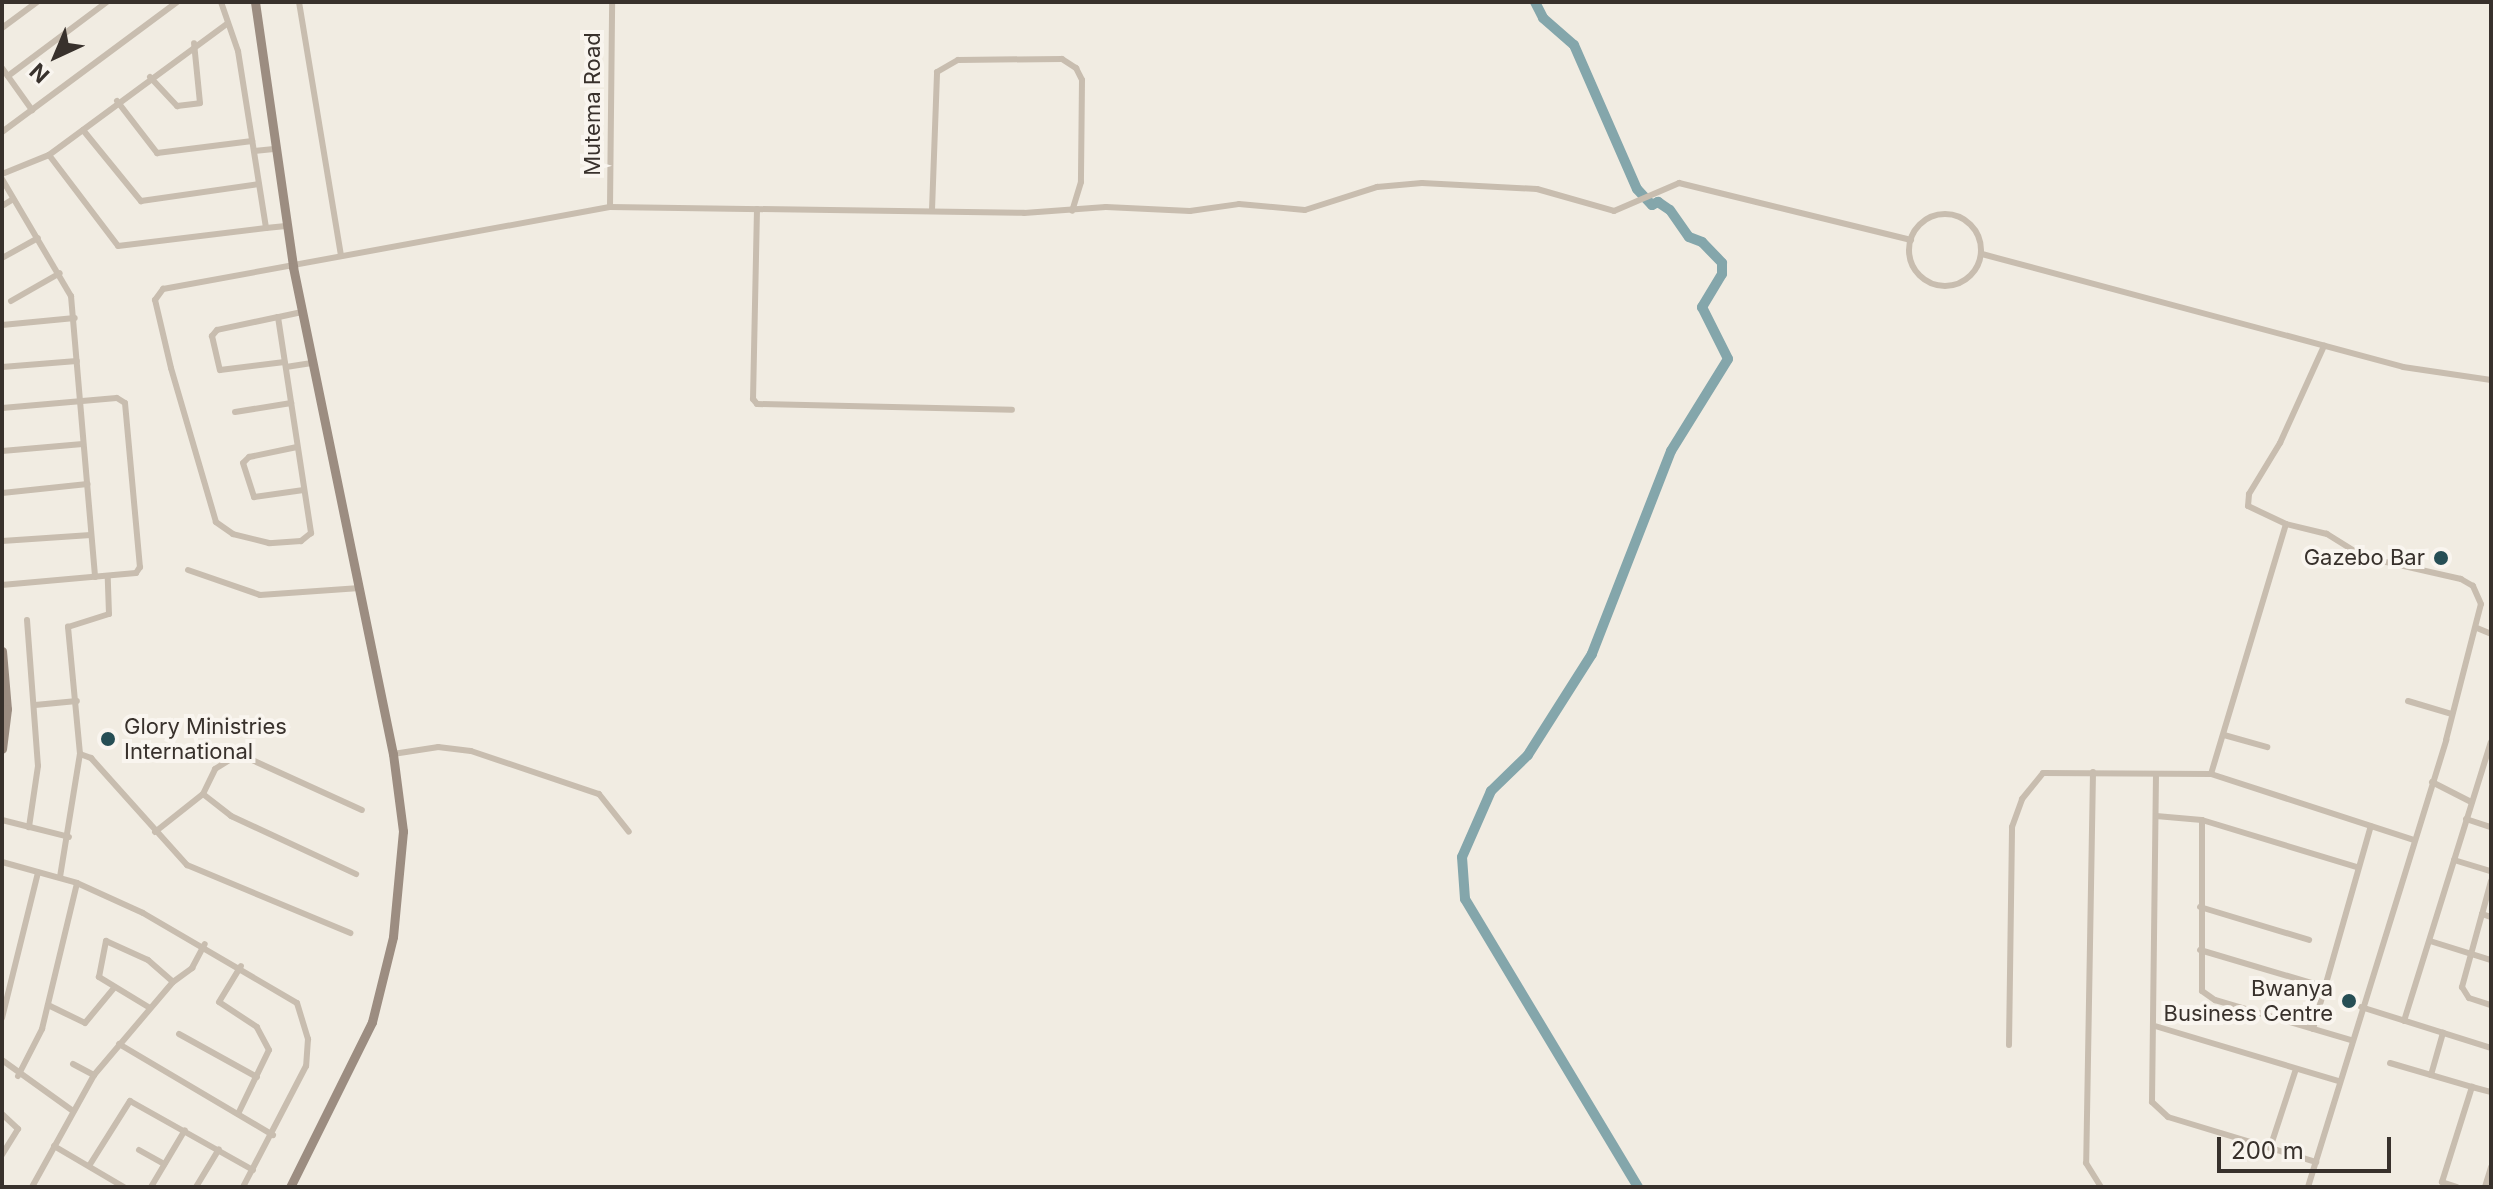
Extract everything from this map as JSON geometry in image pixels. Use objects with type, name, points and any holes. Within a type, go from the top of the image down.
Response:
[{"type":"main road","points":[[255,2],[293,267],[393,754],[403,831],[383,987],[348,1078],[290,1187]]},
{"type":"main road","points":[[2,651],[7,709],[2,749]]},
{"type":"street","points":[[2,28],[37,2]]},
{"type":"street","points":[[8,76],[107,2]]},
{"type":"street","points":[[2,132],[177,2]]},
{"type":"street","points":[[221,2],[238,51],[266,228]]},
{"type":"street","points":[[299,2],[341,255]]},
{"type":"street","name":"Mutema Road","points":[[610,207],[612,2]]},
{"type":"street","points":[[95,577],[75,318],[60,273],[2,176],[49,155],[194,43],[227,24]]},
{"type":"street","points":[[150,77],[177,106],[196,106],[202,99],[194,43]]},
{"type":"street","points":[[932,210],[937,72],[958,60],[1062,59],[1076,68],[1082,80],[1081,182],[1072,211]]},
{"type":"street","points":[[2,68],[32,110]]},
{"type":"street","points":[[117,101],[157,153],[252,141]]},
{"type":"street","points":[[83,130],[138,200],[259,184]]},
{"type":"street","points":[[254,151],[274,149]]},
{"type":"street","points":[[49,155],[122,248],[286,226]]},
{"type":"street","points":[[278,317],[311,527],[301,541],[251,539],[216,522],[183,416],[155,300],[163,289],[610,207],[1072,211],[1106,207],[1190,211],[1239,204],[1305,210],[1377,187],[1422,183],[1537,189],[1600,211],[1614,211],[1649,193],[1679,183],[1911,240]]},
{"type":"street","points":[[2,206],[13,199]]},
{"type":"street","points":[[757,209],[753,399],[757,404],[1012,410]]},
{"type":"street","points":[[1947,214],[1975,229],[1982,254],[1965,281],[1932,284],[1914,266],[1911,240],[1918,226],[1947,214]]},
{"type":"street","points":[[2,258],[38,238]]},
{"type":"street","points":[[1982,254],[2403,367],[2491,380]]},
{"type":"street","points":[[11,301],[60,273]]},
{"type":"street","points":[[302,312],[215,331],[214,351],[223,370],[312,363]]},
{"type":"street","points":[[2,325],[75,318]]},
{"type":"street","points":[[2308,1187],[2432,782],[2477,628],[2481,604],[2468,583],[2364,557],[2327,534],[2286,524],[2248,506],[2249,494],[2280,443],[2324,346]]},
{"type":"street","points":[[2,367],[77,361]]},
{"type":"street","points":[[2,408],[117,398],[126,407],[140,567],[136,573],[2,585]]},
{"type":"street","points":[[235,412],[291,403]]},
{"type":"street","points":[[2,451],[83,444]]},
{"type":"street","points":[[297,447],[249,457],[243,463],[254,497],[304,490]]},
{"type":"street","points":[[2,493],[88,484]]},
{"type":"street","points":[[2211,774],[2286,524]]},
{"type":"street","points":[[2,541],[91,535]]},
{"type":"street","points":[[188,570],[260,595],[360,588]]},
{"type":"street","points":[[60,877],[69,837],[80,754],[68,627],[109,614],[108,576]]},
{"type":"street","points":[[27,620],[38,766],[29,827]]},
{"type":"street","points":[[2477,628],[2491,634]]},
{"type":"street","points":[[35,705],[77,701]]},
{"type":"street","points":[[2408,701],[2452,714]]},
{"type":"street","points":[[2224,735],[2267,747]]},
{"type":"street","points":[[2404,1021],[2491,742]]},
{"type":"street","points":[[393,754],[447,747],[471,751],[599,794],[629,832]]},
{"type":"street","points":[[80,754],[91,758],[187,865],[350,933]]},
{"type":"street","points":[[155,832],[203,794],[215,769],[239,754],[362,810]]},
{"type":"street","points":[[2093,772],[2086,1163],[2101,1187]]},
{"type":"street","points":[[2009,1045],[2014,817],[2043,773],[2211,774],[2414,840]]},
{"type":"street","points":[[2156,774],[2155,1026],[2150,1092],[2157,1110],[2316,1162]]},
{"type":"street","points":[[2432,782],[2471,802]]},
{"type":"street","points":[[203,794],[231,816],[356,874]]},
{"type":"street","points":[[2156,816],[2202,820],[2357,867]]},
{"type":"street","points":[[2466,819],[2491,827]]},
{"type":"street","points":[[2,820],[69,837]]},
{"type":"street","points":[[2202,820],[2199,982],[2208,996],[2351,1040]]},
{"type":"street","points":[[2313,1029],[2371,826]]},
{"type":"street","points":[[2454,860],[2491,871]]},
{"type":"street","points":[[2,862],[77,883],[205,944],[294,999],[308,1039],[306,1066],[273,1135],[243,1187]]},
{"type":"street","points":[[2,1018],[38,872]]},
{"type":"street","points":[[2491,881],[2462,991],[2491,1005]]},
{"type":"street","points":[[18,1076],[48,1005],[77,883]]},
{"type":"street","points":[[2200,907],[2309,940]]},
{"type":"street","points":[[2482,914],[2491,917]]},
{"type":"street","points":[[150,1008],[98,976],[107,940],[148,960],[173,982]]},
{"type":"street","points":[[2430,941],[2491,960]]},
{"type":"street","points":[[46,1187],[34,1184],[94,1075],[173,982],[192,968],[205,944]]},
{"type":"street","points":[[2200,950],[2325,987]]},
{"type":"street","points":[[238,1114],[269,1050],[257,1027],[219,1002],[241,966]]},
{"type":"street","points":[[48,1005],[85,1023],[114,988]]},
{"type":"street","points":[[2361,1007],[2491,1048]]},
{"type":"street","points":[[2155,1026],[2338,1081]]},
{"type":"street","points":[[2431,1075],[2443,1033]]},
{"type":"street","points":[[179,1034],[257,1077]]},
{"type":"street","points":[[119,1044],[273,1135]]},
{"type":"street","points":[[2,1060],[18,1076],[73,1111]]},
{"type":"street","points":[[2390,1063],[2491,1092]]},
{"type":"street","points":[[73,1064],[94,1075]]},
{"type":"street","points":[[2270,1148],[2296,1069]]},
{"type":"street","points":[[2457,1187],[2442,1182],[2472,1087]]},
{"type":"street","points":[[89,1166],[129,1101],[253,1170]]},
{"type":"street","points":[[2,1114],[18,1131],[2,1155]]},
{"type":"street","points":[[151,1187],[185,1130]]},
{"type":"street","points":[[54,1146],[124,1187]]},
{"type":"street","points":[[196,1187],[219,1149]]},
{"type":"street","points":[[139,1150],[164,1164]]},
{"type":"street","points":[[2485,1187],[2491,1167]]},
{"type":"waterway","points":[[1535,2],[1543,18],[1574,45],[1637,189],[1652,205],[1658,202],[1670,210],[1689,237],[1702,242],[1722,263],[1722,274],[1702,307],[1728,359],[1671,451],[1592,654],[1528,755],[1491,791],[1462,857],[1465,899],[1638,1187]]},
{"type":"place","name":"Gazebo Bar","points":[[2441,558]]},
{"type":"place","name":"Glory Ministries International","points":[[108,739]]},
{"type":"place","name":"Bwanya Business Centre","points":[[2349,1001]]}]
